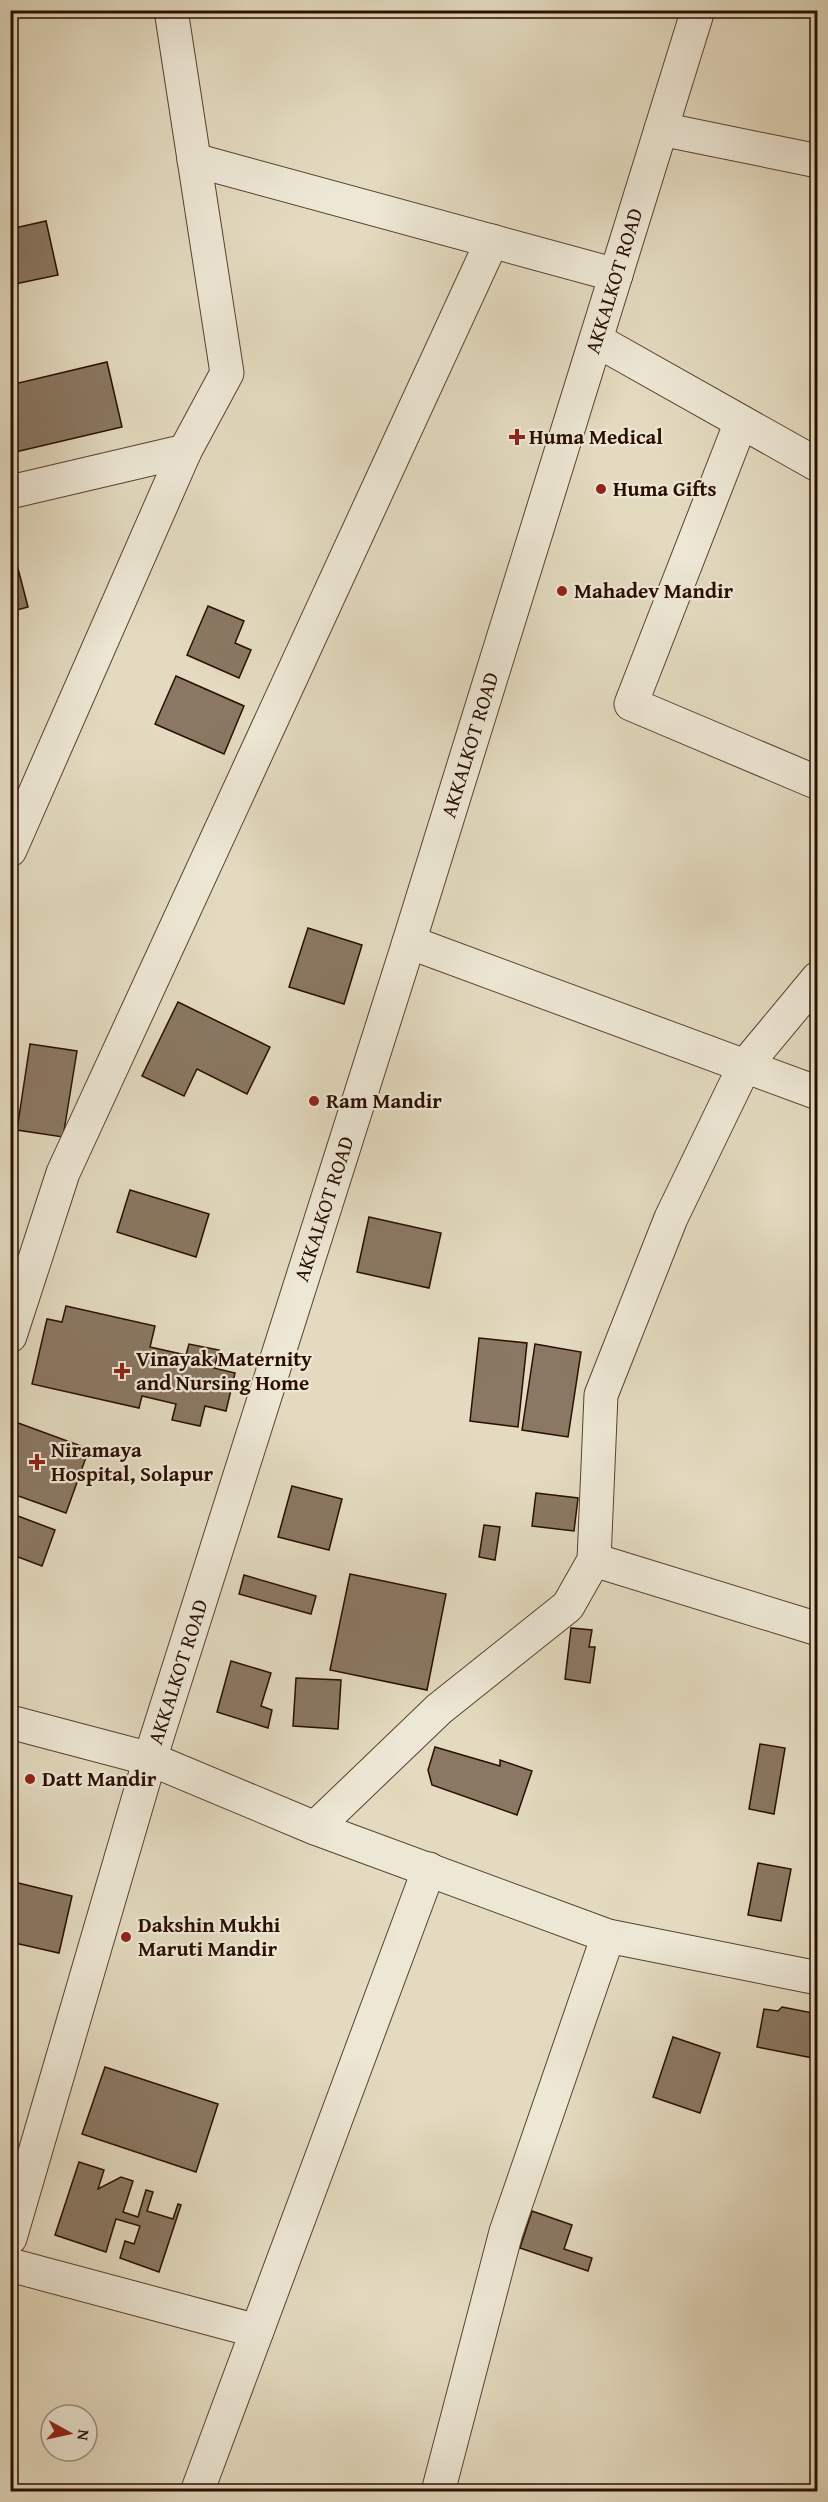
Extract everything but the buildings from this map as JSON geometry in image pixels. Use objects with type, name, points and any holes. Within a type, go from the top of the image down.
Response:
[{"type":"street","points":[[11,851],[185,451],[227,373],[171,10]]},
{"type":"street","name":"AKKALKOT ROAD","points":[[10,2238],[150,1759],[409,942],[698,10]]},
{"type":"street","points":[[661,129],[818,162]]},
{"type":"street","points":[[194,160],[616,275]]},
{"type":"street","points":[[10,1336],[21,1270],[63,1173],[492,241]]},
{"type":"street","points":[[596,340],[818,465]]},
{"type":"street","points":[[741,422],[631,704],[818,783]]},
{"type":"street","points":[[10,492],[185,451]]},
{"type":"street","points":[[409,942],[818,1093]]},
{"type":"street","points":[[315,1828],[439,1709],[568,1606],[594,1560],[601,1395],[671,1218],[744,1067],[818,978]]},
{"type":"street","points":[[594,1560],[818,1629]]},
{"type":"street","points":[[10,1722],[150,1759],[315,1828],[608,1936],[818,1978]]},
{"type":"street","points":[[197,2492],[429,1869]]},
{"type":"street","points":[[438,2492],[506,2232],[608,1936]]},
{"type":"street","points":[[10,2265],[257,2331]]},
{"type":"place","name":"Huma Medical","points":[[517,437]]},
{"type":"place","name":"Huma Gifts","points":[[601,489]]},
{"type":"place","name":"Mahadev Mandir","points":[[562,591]]},
{"type":"place","name":"Ram Mandir","points":[[314,1101]]},
{"type":"place","name":"Vinayak Maternity and Nursing Home","points":[[122,1371]]},
{"type":"place","name":"Niramaya Hospital, Solapur","points":[[37,1462]]},
{"type":"place","name":"Datt Mandir","points":[[30,1779]]},
{"type":"place","name":"Dakshin Mukhi Maruti Mandir","points":[[126,1937]]}]
